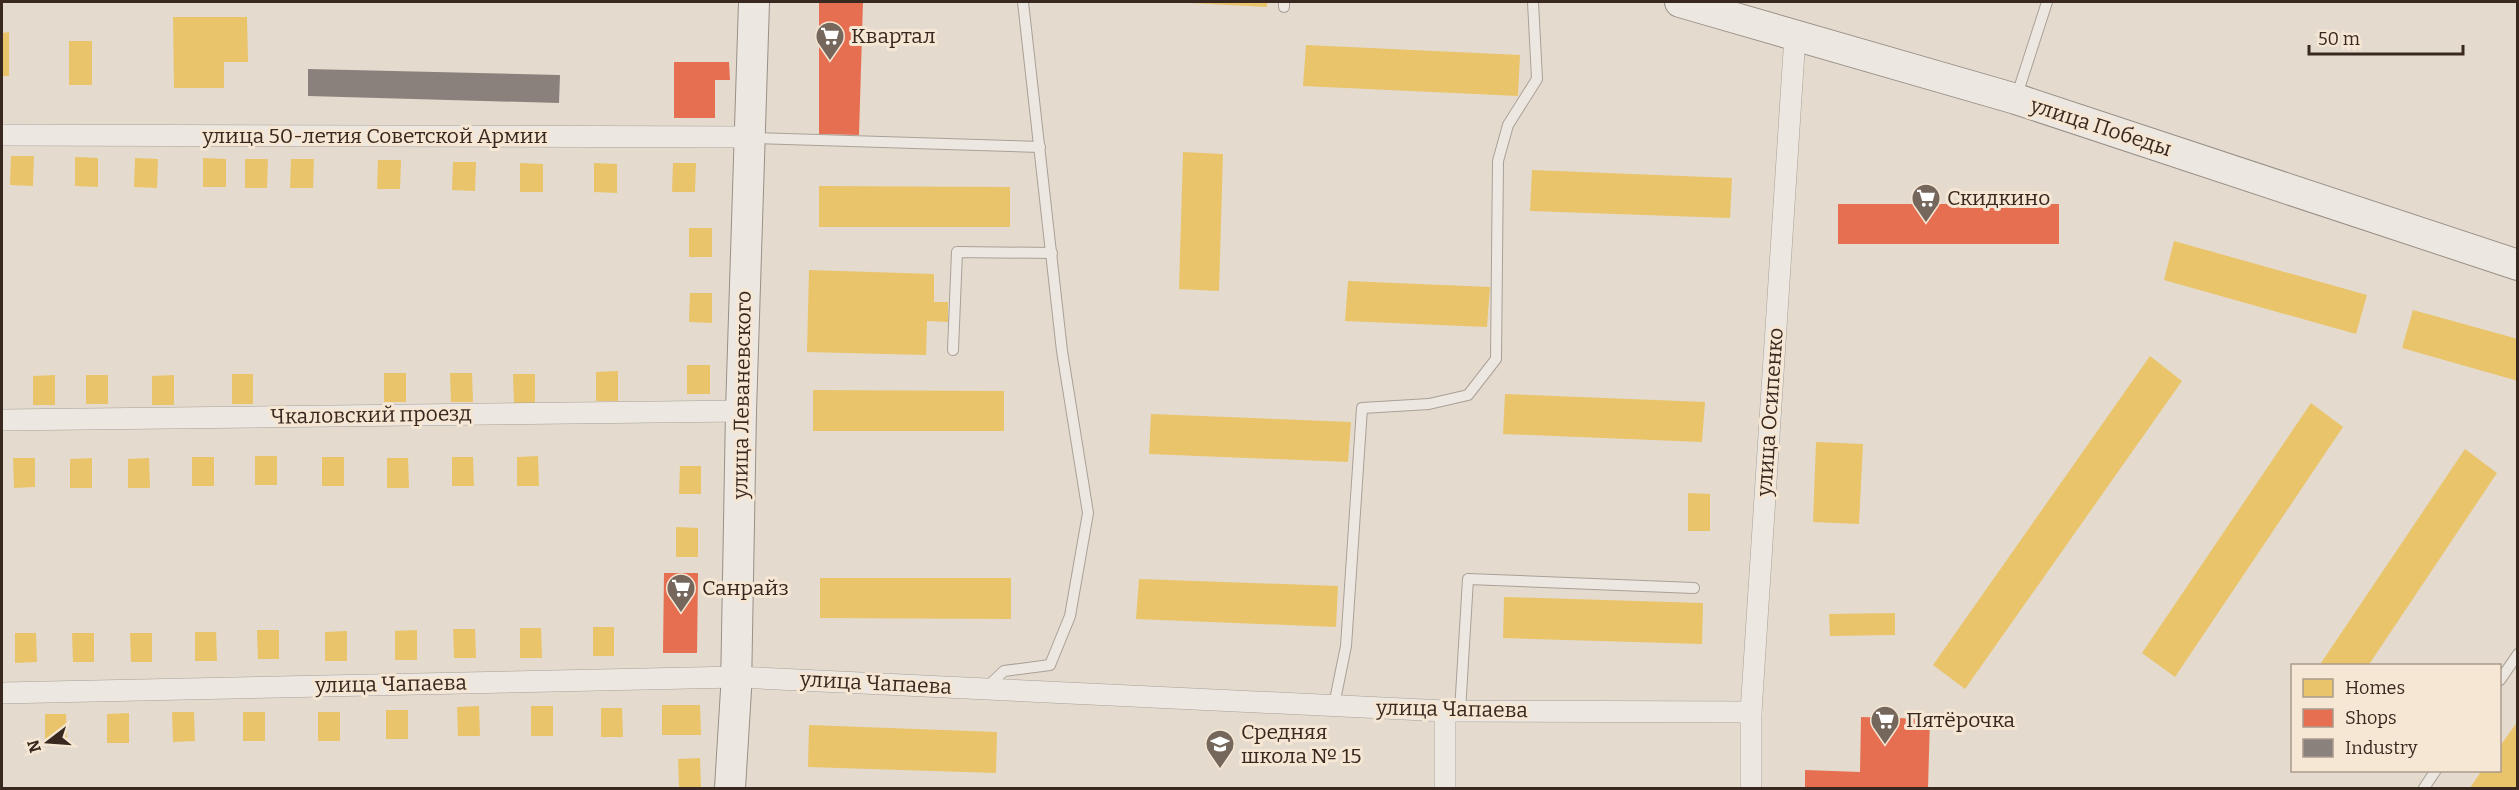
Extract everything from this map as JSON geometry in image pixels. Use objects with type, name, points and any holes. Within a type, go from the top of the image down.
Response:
[{"type":"street","name":"улица Леваневского","points":[[730,789],[736,676],[741,411],[754,2]]},
{"type":"street","name":"улица Победы","points":[[1680,2],[2016,99],[2517,265]]},
{"type":"street","name":"улица Осипенко","points":[[1751,789],[1751,712],[1795,36]]},
{"type":"street","name":"улица 50-летия Советской Армии","points":[[2,135],[749,137]]},
{"type":"street","name":"Чкаловский проезд","points":[[2,420],[741,411]]},
{"type":"street","name":"улица Чапаева","points":[[2,693],[736,676],[1452,711],[1751,712]]},
{"type":"street","points":[[1445,789],[1452,711]]},
{"type":"lane","points":[[986,688],[1004,671],[1050,665],[1070,616],[1088,513],[1062,351],[1023,2]]},
{"type":"lane","points":[[1334,705],[1346,646],[1362,408],[1430,404],[1468,395],[1496,359],[1498,161],[1508,125],[1537,79],[1533,2]]},
{"type":"lane","points":[[2016,99],[2047,2]]},
{"type":"lane","points":[[749,137],[1040,147]]},
{"type":"lane","points":[[953,350],[957,252],[1052,253]]},
{"type":"lane","points":[[1452,711],[1468,579],[1694,588]]},
{"type":"lane","points":[[2501,677],[2517,654]]},
{"type":"lane","points":[[2424,789],[2435,772]]},
{"type":"building: Homes","points":[[1267,2],[1267,7],[1190,3]]},
{"type":"building: Homes","points":[[173,17],[247,17],[248,62],[224,62],[224,88],[174,88]]},
{"type":"building: Homes","points":[[9,32],[9,76],[2,76],[2,33]]},
{"type":"building: Homes","points":[[69,41],[92,41],[92,85],[69,85]]},
{"type":"building: Homes","points":[[1306,45],[1520,55],[1518,96],[1303,86]]},
{"type":"building: Homes","points":[[1183,152],[1223,154],[1219,291],[1179,289]]},
{"type":"building: Homes","points":[[11,156],[34,156],[33,186],[10,185]]},
{"type":"building: Homes","points":[[75,157],[98,158],[98,187],[75,186]]},
{"type":"building: Homes","points":[[135,158],[158,159],[157,188],[134,187]]},
{"type":"building: Homes","points":[[203,158],[226,159],[226,187],[203,187]]},
{"type":"building: Homes","points":[[245,159],[268,159],[267,188],[245,188]]},
{"type":"building: Homes","points":[[291,159],[314,159],[313,188],[290,188]]},
{"type":"building: Homes","points":[[378,160],[401,160],[400,189],[377,189]]},
{"type":"building: Homes","points":[[453,162],[476,162],[475,191],[452,190]]},
{"type":"building: Homes","points":[[520,163],[543,164],[543,192],[520,192]]},
{"type":"building: Homes","points":[[594,163],[617,164],[617,193],[594,192]]},
{"type":"building: Homes","points":[[673,163],[696,163],[695,192],[672,192]]},
{"type":"building: Homes","points":[[1532,170],[1732,178],[1730,218],[1530,211]]},
{"type":"building: Homes","points":[[819,186],[1010,187],[1010,227],[819,227]]},
{"type":"building: Homes","points":[[689,228],[712,228],[712,257],[689,257]]},
{"type":"building: Homes","points":[[2174,241],[2367,295],[2356,334],[2164,280]]},
{"type":"building: Homes","points":[[809,270],[934,274],[934,302],[948,302],[948,322],[927,321],[926,355],[807,352]]},
{"type":"building: Homes","points":[[1348,281],[1490,287],[1487,327],[1345,321]]},
{"type":"building: Homes","points":[[690,293],[712,293],[712,323],[689,322]]},
{"type":"building: Homes","points":[[2413,310],[2518,339],[2518,381],[2402,348]]},
{"type":"building: Homes","points":[[2150,356],[2182,381],[1965,689],[1933,665]]},
{"type":"building: Homes","points":[[687,365],[710,365],[710,394],[687,394]]},
{"type":"building: Homes","points":[[618,371],[618,401],[596,401],[596,372]]},
{"type":"building: Homes","points":[[384,373],[406,373],[406,402],[384,402]]},
{"type":"building: Homes","points":[[450,373],[472,373],[473,402],[451,402]]},
{"type":"building: Homes","points":[[232,374],[253,374],[253,404],[232,404]]},
{"type":"building: Homes","points":[[513,374],[535,374],[535,403],[514,403]]},
{"type":"building: Homes","points":[[55,375],[55,405],[33,405],[33,376]]},
{"type":"building: Homes","points":[[86,375],[108,375],[108,404],[86,404]]},
{"type":"building: Homes","points":[[174,375],[174,405],[152,405],[152,376]]},
{"type":"building: Homes","points":[[813,390],[1004,391],[1004,431],[813,431]]},
{"type":"building: Homes","points":[[1505,394],[1705,402],[1702,442],[1503,434]]},
{"type":"building: Homes","points":[[2311,403],[2343,427],[2175,677],[2142,653]]},
{"type":"building: Homes","points":[[1151,414],[1351,422],[1348,462],[1149,454]]},
{"type":"building: Homes","points":[[1816,442],[1863,444],[1859,524],[1813,522]]},
{"type":"building: Homes","points":[[2465,449],[2497,473],[2369,664],[2320,664]]},
{"type":"building: Homes","points":[[255,456],[277,456],[277,485],[255,485]]},
{"type":"building: Homes","points":[[538,456],[539,486],[517,486],[517,457]]},
{"type":"building: Homes","points":[[192,457],[214,457],[214,486],[192,486]]},
{"type":"building: Homes","points":[[322,457],[344,457],[344,486],[322,486]]},
{"type":"building: Homes","points":[[452,457],[473,457],[474,486],[452,486]]},
{"type":"building: Homes","points":[[13,458],[35,458],[35,487],[14,488]]},
{"type":"building: Homes","points":[[92,458],[92,488],[70,488],[70,459]]},
{"type":"building: Homes","points":[[149,458],[150,488],[128,488],[128,459]]},
{"type":"building: Homes","points":[[387,458],[408,458],[409,488],[387,488]]},
{"type":"building: Homes","points":[[680,466],[701,466],[701,494],[679,494]]},
{"type":"building: Homes","points":[[1688,493],[1710,494],[1710,531],[1688,531]]},
{"type":"building: Homes","points":[[676,527],[698,528],[698,557],[676,557]]},
{"type":"building: Homes","points":[[820,578],[1011,578],[1011,619],[820,618]]},
{"type":"building: Homes","points":[[1139,579],[1338,586],[1336,627],[1136,619]]},
{"type":"building: Homes","points":[[1504,597],[1703,603],[1702,644],[1503,638]]},
{"type":"building: Homes","points":[[1895,613],[1895,635],[1830,636],[1829,614]]},
{"type":"building: Homes","points":[[593,627],[614,627],[614,656],[593,656]]},
{"type":"building: Homes","points":[[520,628],[541,628],[542,658],[520,658]]},
{"type":"building: Homes","points":[[453,629],[475,629],[476,658],[454,658]]},
{"type":"building: Homes","points":[[257,630],[279,630],[279,659],[258,659]]},
{"type":"building: Homes","points":[[417,630],[417,660],[395,660],[395,631]]},
{"type":"building: Homes","points":[[347,631],[347,661],[325,661],[325,632]]},
{"type":"building: Homes","points":[[195,632],[216,632],[217,661],[195,661]]},
{"type":"building: Homes","points":[[15,633],[36,633],[37,662],[15,663]]},
{"type":"building: Homes","points":[[72,633],[94,633],[94,662],[73,662]]},
{"type":"building: Homes","points":[[130,633],[152,633],[152,662],[131,662]]},
{"type":"building: Homes","points":[[662,705],[700,705],[701,735],[662,735]]},
{"type":"building: Homes","points":[[479,706],[480,736],[458,736],[457,707]]},
{"type":"building: Homes","points":[[531,706],[553,706],[553,736],[531,736]]},
{"type":"building: Homes","points":[[601,708],[622,708],[623,737],[601,737]]},
{"type":"building: Homes","points":[[386,710],[408,710],[408,739],[386,739]]},
{"type":"building: Homes","points":[[172,712],[194,712],[195,741],[173,742]]},
{"type":"building: Homes","points":[[243,712],[265,712],[265,741],[243,741]]},
{"type":"building: Homes","points":[[318,712],[340,712],[340,741],[318,741]]},
{"type":"building: Homes","points":[[129,713],[129,743],[107,743],[107,714]]},
{"type":"building: Homes","points":[[45,714],[66,714],[67,743],[45,743]]},
{"type":"building: Homes","points":[[2518,721],[2518,788],[2470,788],[2481,772],[2501,772],[2501,745]]},
{"type":"building: Homes","points":[[809,725],[997,732],[996,773],[808,767]]},
{"type":"building: Homes","points":[[700,758],[701,788],[679,788],[678,759]]},
{"type":"building: Shops","points":[[819,2],[863,2],[859,135],[819,134]]},
{"type":"building: Shops","points":[[674,62],[729,62],[730,80],[715,80],[715,118],[674,118]]},
{"type":"building: Shops","points":[[1838,204],[2059,204],[2059,244],[1838,244]]},
{"type":"building: Shops","name":"Санрайз","points":[[664,573],[698,573],[697,653],[663,653]]},
{"type":"building: Shops","points":[[1861,717],[1930,719],[1928,788],[1805,788],[1805,770],[1860,772]]},
{"type":"building: Industry","points":[[308,69],[560,75],[559,103],[308,96]]},
{"type":"place","name":"Квартал","points":[[830,62]]},
{"type":"place","name":"Скидкино","points":[[1926,224]]},
{"type":"place","name":"Санрайз","points":[[681,614]]},
{"type":"place","name":"Пятёрочка","points":[[1885,746]]},
{"type":"place","name":"Средняя школа № 15","points":[[1220,770]]}]
